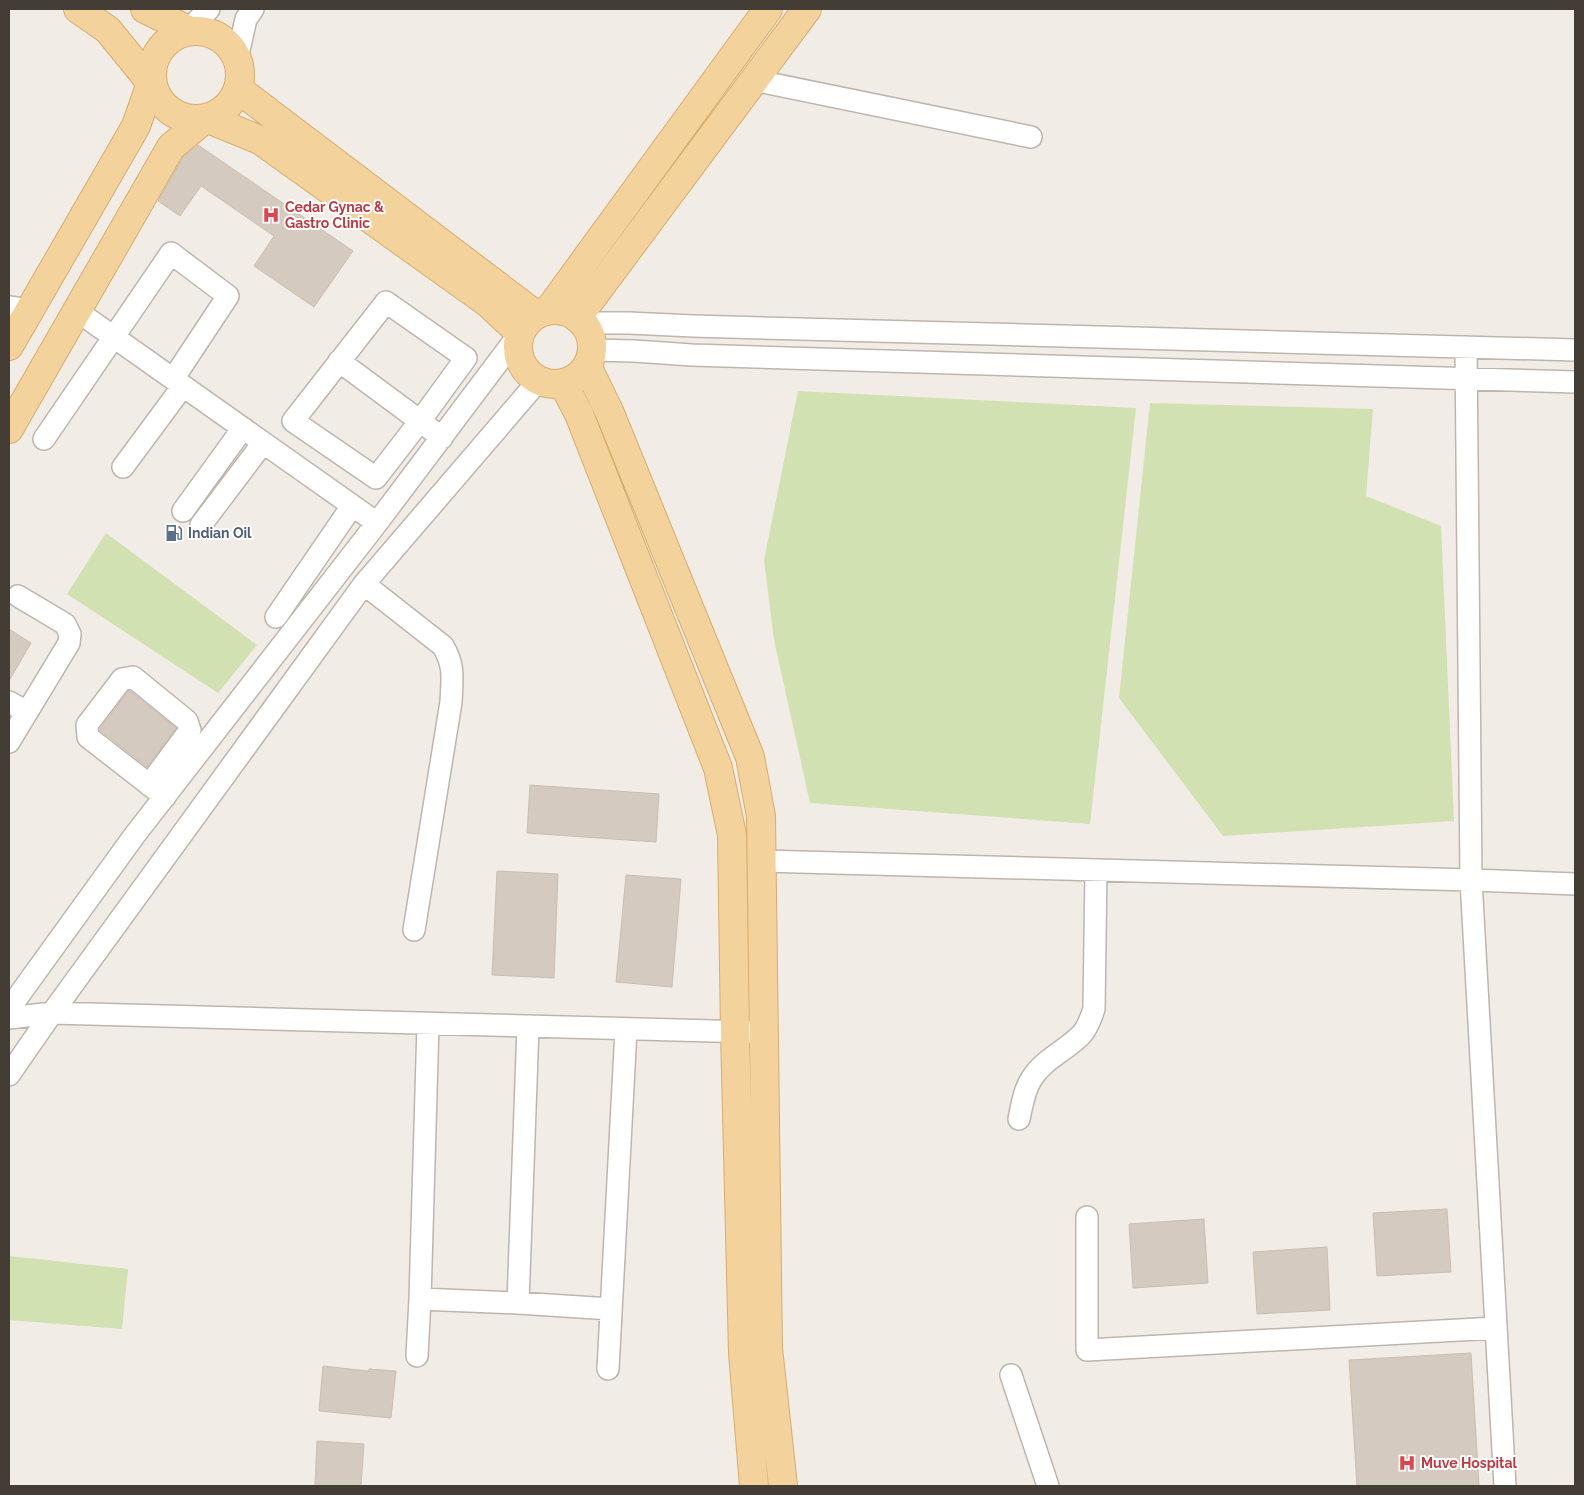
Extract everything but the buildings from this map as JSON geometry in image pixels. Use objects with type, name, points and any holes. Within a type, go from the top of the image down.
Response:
[{"type":"main road","points":[[78,9],[108,30],[151,82],[156,96],[165,107],[177,115],[191,119],[206,118],[260,140],[488,303],[534,320],[564,311],[580,321],[588,330],[592,340],[589,358],[575,378],[551,382]]},
{"type":"main road","points":[[9,429],[171,147],[206,118],[220,112],[231,102],[238,89],[240,74],[237,59],[229,47],[218,37],[204,32],[188,30],[145,9]]},
{"type":"main road","points":[[754,1486],[743,1353],[732,835],[718,768],[579,414],[551,382],[528,373],[521,363],[517,348],[534,320],[764,9]]},
{"type":"main road","points":[[580,321],[753,80],[807,9]]},
{"type":"main road","points":[[9,346],[19,309],[136,126],[151,82],[152,68],[156,55],[165,43],[188,30]]},
{"type":"main road","points":[[238,89],[534,320]]},
{"type":"main road","points":[[589,358],[750,757],[761,816],[768,1348],[783,1486]]},
{"type":"street","points":[[188,30],[209,9]]},
{"type":"street","points":[[237,59],[246,20],[252,9]]},
{"type":"street","points":[[753,80],[1031,137]]},
{"type":"street","points":[[44,439],[171,253],[228,296],[178,382],[123,467]]},
{"type":"street","points":[[386,302],[466,358],[420,421],[376,478],[293,421],[386,302]]},
{"type":"street","points":[[77,311],[377,523]]},
{"type":"street","points":[[9,1009],[157,791],[377,523],[534,320]]},
{"type":"street","points":[[580,321],[693,326],[1575,350]]},
{"type":"street","points":[[1466,347],[1468,378],[1471,880],[1505,1486]]},
{"type":"street","points":[[589,358],[634,351],[702,355],[1575,382]]},
{"type":"street","points":[[339,362],[442,438]]},
{"type":"street","points":[[9,1075],[364,584],[551,382]]},
{"type":"street","points":[[183,511],[243,428]]},
{"type":"street","points":[[201,525],[263,443]]},
{"type":"street","points":[[276,617],[352,506]]},
{"type":"street","points":[[364,584],[442,646],[449,657],[452,672],[451,702],[414,930]]},
{"type":"street","points":[[11,734],[18,707],[69,643],[70,634],[65,624],[18,596]]},
{"type":"street","points":[[133,677],[187,721],[190,730],[157,791],[88,737],[88,725],[122,679],[133,677]]},
{"type":"street","points":[[761,861],[1575,884]]},
{"type":"street","points":[[1019,1119],[1023,1096],[1032,1078],[1042,1066],[1082,1034],[1091,1019],[1094,1009],[1096,870]]},
{"type":"street","points":[[9,1018],[52,1013],[735,1033],[763,1032]]},
{"type":"street","points":[[417,1356],[428,1024]]},
{"type":"street","points":[[518,1303],[528,1027]]},
{"type":"street","points":[[608,1369],[626,1030]]},
{"type":"street","points":[[1087,1217],[1087,1350],[1496,1328]]},
{"type":"street","points":[[420,1299],[611,1309]]},
{"type":"street","points":[[1011,1375],[1048,1486]]},
{"type":"green space","points":[[798,391],[1136,408],[1090,824],[810,803],[774,640],[764,560]]},
{"type":"green space","points":[[1150,403],[1373,409],[1366,496],[1441,526],[1454,821],[1223,836],[1119,698]]},
{"type":"green space","points":[[106,533],[257,645],[218,693],[67,594]]},
{"type":"green space","points":[[9,1256],[128,1269],[122,1329],[9,1320]]},
{"type":"place","name":"Cedar Gynac & Gastro Clinic","points":[[271,215]]},
{"type":"place","name":"Indian Oil","points":[[174,533]]},
{"type":"place","name":"Muve Hospital","points":[[1407,1463]]}]
